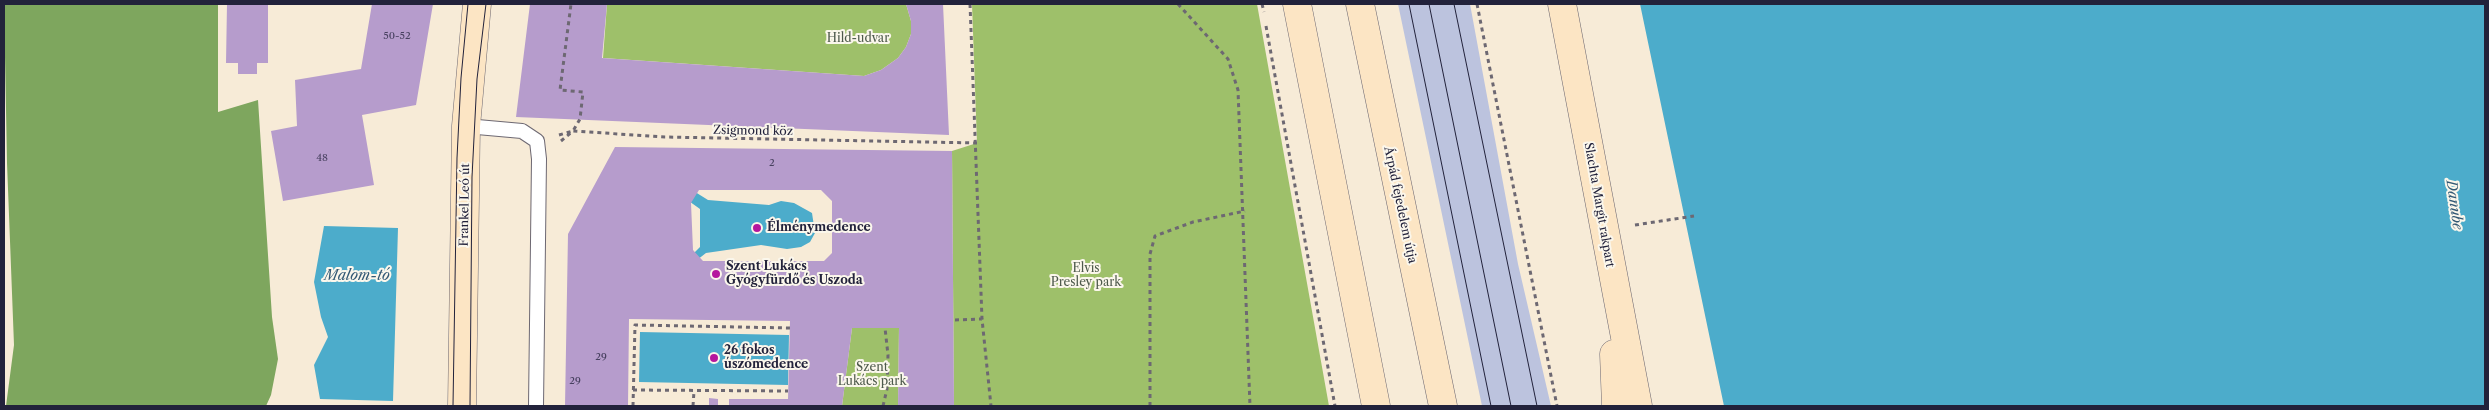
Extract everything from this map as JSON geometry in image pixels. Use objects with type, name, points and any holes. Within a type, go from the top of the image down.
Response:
[{"type":"main road","name":"Frankel Leó út","points":[[462,406],[466,126],[477,4]]},
{"type":"main road","points":[[1297,4],[1376,406]]},
{"type":"main road","name":"Árpád fejedelem útja","points":[[1360,4],[1443,406]]},
{"type":"main road","name":"Slachta Margit rakpart","points":[[1562,4],[1638,406]]},
{"type":"main road","points":[[1610,265],[1616,406]]},
{"type":"lane","points":[[466,126],[522,131],[537,140],[539,159],[536,406]]},
{"type":"path","points":[[539,159],[573,131],[580,119],[584,92],[560,90],[571,4]]},
{"type":"path","points":[[970,4],[977,143],[982,319],[990,406]]},
{"type":"path","points":[[1178,4],[1228,59],[1238,90],[1245,211],[1250,406]]},
{"type":"path","points":[[1262,4],[1264,14]]},
{"type":"path","points":[[1477,4],[1557,406]]},
{"type":"path","points":[[1266,23],[1335,406]]},
{"type":"path","name":"Zsigmond köz","points":[[573,131],[665,137],[977,143]]},
{"type":"path","points":[[1150,406],[1150,254],[1155,236],[1193,222],[1245,211]]},
{"type":"path","points":[[1632,226],[1694,216]]},
{"type":"path","points":[[955,320],[982,319]]},
{"type":"path","points":[[633,406],[635,325],[790,328]]},
{"type":"path","points":[[884,406],[888,389],[888,355],[885,328]]},
{"type":"path","points":[[633,390],[788,391]]},
{"type":"path","points":[[693,406],[694,391]]},
{"type":"shaded area","points":[[1398,4],[1470,4],[1518,264],[1551,406],[1482,406]]},
{"type":"green space","points":[[4,4],[218,4],[218,112],[258,100],[272,317],[278,359],[271,395],[266,406],[6,406],[14,345],[7,163]]},
{"type":"green space","name":"Hild-udvar","points":[[607,4],[906,4],[911,21],[911,34],[906,47],[898,58],[881,70],[864,76],[603,58]]},
{"type":"green space","name":"Elvis Presley park","points":[[972,4],[1257,4],[1329,406],[954,406],[952,151],[977,143]]},
{"type":"green space","name":"Szent Lukács park","points":[[852,328],[899,328],[898,406],[842,406]]},
{"type":"water","name":"Danube","points":[[1640,4],[2485,4],[2485,406],[1724,406]]},
{"type":"water","name":"Élménymedence","points":[[692,190],[708,200],[769,205],[781,201],[794,203],[812,213],[815,233],[810,242],[801,247],[787,249],[761,245],[706,253],[697,260],[692,255],[700,247],[700,209],[686,199]]},
{"type":"water","name":"Malom-tó","points":[[324,226],[398,228],[393,401],[320,399],[314,365],[328,337],[321,317],[314,282]]},
{"type":"water","name":"26 fokos úszómedence","points":[[640,332],[789,335],[788,385],[639,382]]},
{"type":"building","points":[[227,4],[268,4],[268,63],[257,63],[257,74],[238,74],[238,63],[226,63]]},
{"type":"building","points":[[372,4],[433,4],[416,105],[362,115],[374,185],[283,201],[271,131],[297,126],[295,80],[361,69]]},
{"type":"building","points":[[530,4],[607,4],[602,58],[864,76],[881,70],[898,58],[906,47],[911,34],[911,21],[906,4],[943,4],[949,135],[516,117]]},
{"type":"building","name":"Szent Lukács Gyógyfürdő és Uszoda","points":[[615,147],[952,151],[954,406],[898,406],[899,328],[852,328],[842,406],[729,406],[729,399],[788,399],[790,321],[629,319],[628,406],[565,406],[568,234]],"holes":[[[699,190],[821,190],[832,201],[832,253],[824,261],[703,261],[693,250],[691,203]]]},
{"type":"building","points":[[709,398],[718,399],[718,406],[709,406]]},
{"type":"tram line","points":[[453,406],[457,158],[461,78],[468,4]]},
{"type":"tram line","points":[[470,406],[472,177],[477,79],[486,4]]},
{"type":"tram line","points":[[1409,4],[1491,406]]},
{"type":"tram line","points":[[1429,4],[1511,406]]},
{"type":"tram line","points":[[1454,4],[1537,406]]},
{"type":"place","name":"Élménymedence","points":[[757,228]]},
{"type":"place","name":"Szent Lukács Gyógyfürdő és Uszoda","points":[[716,274]]},
{"type":"place","name":"26 fokos úszómedence","points":[[714,358]]}]
